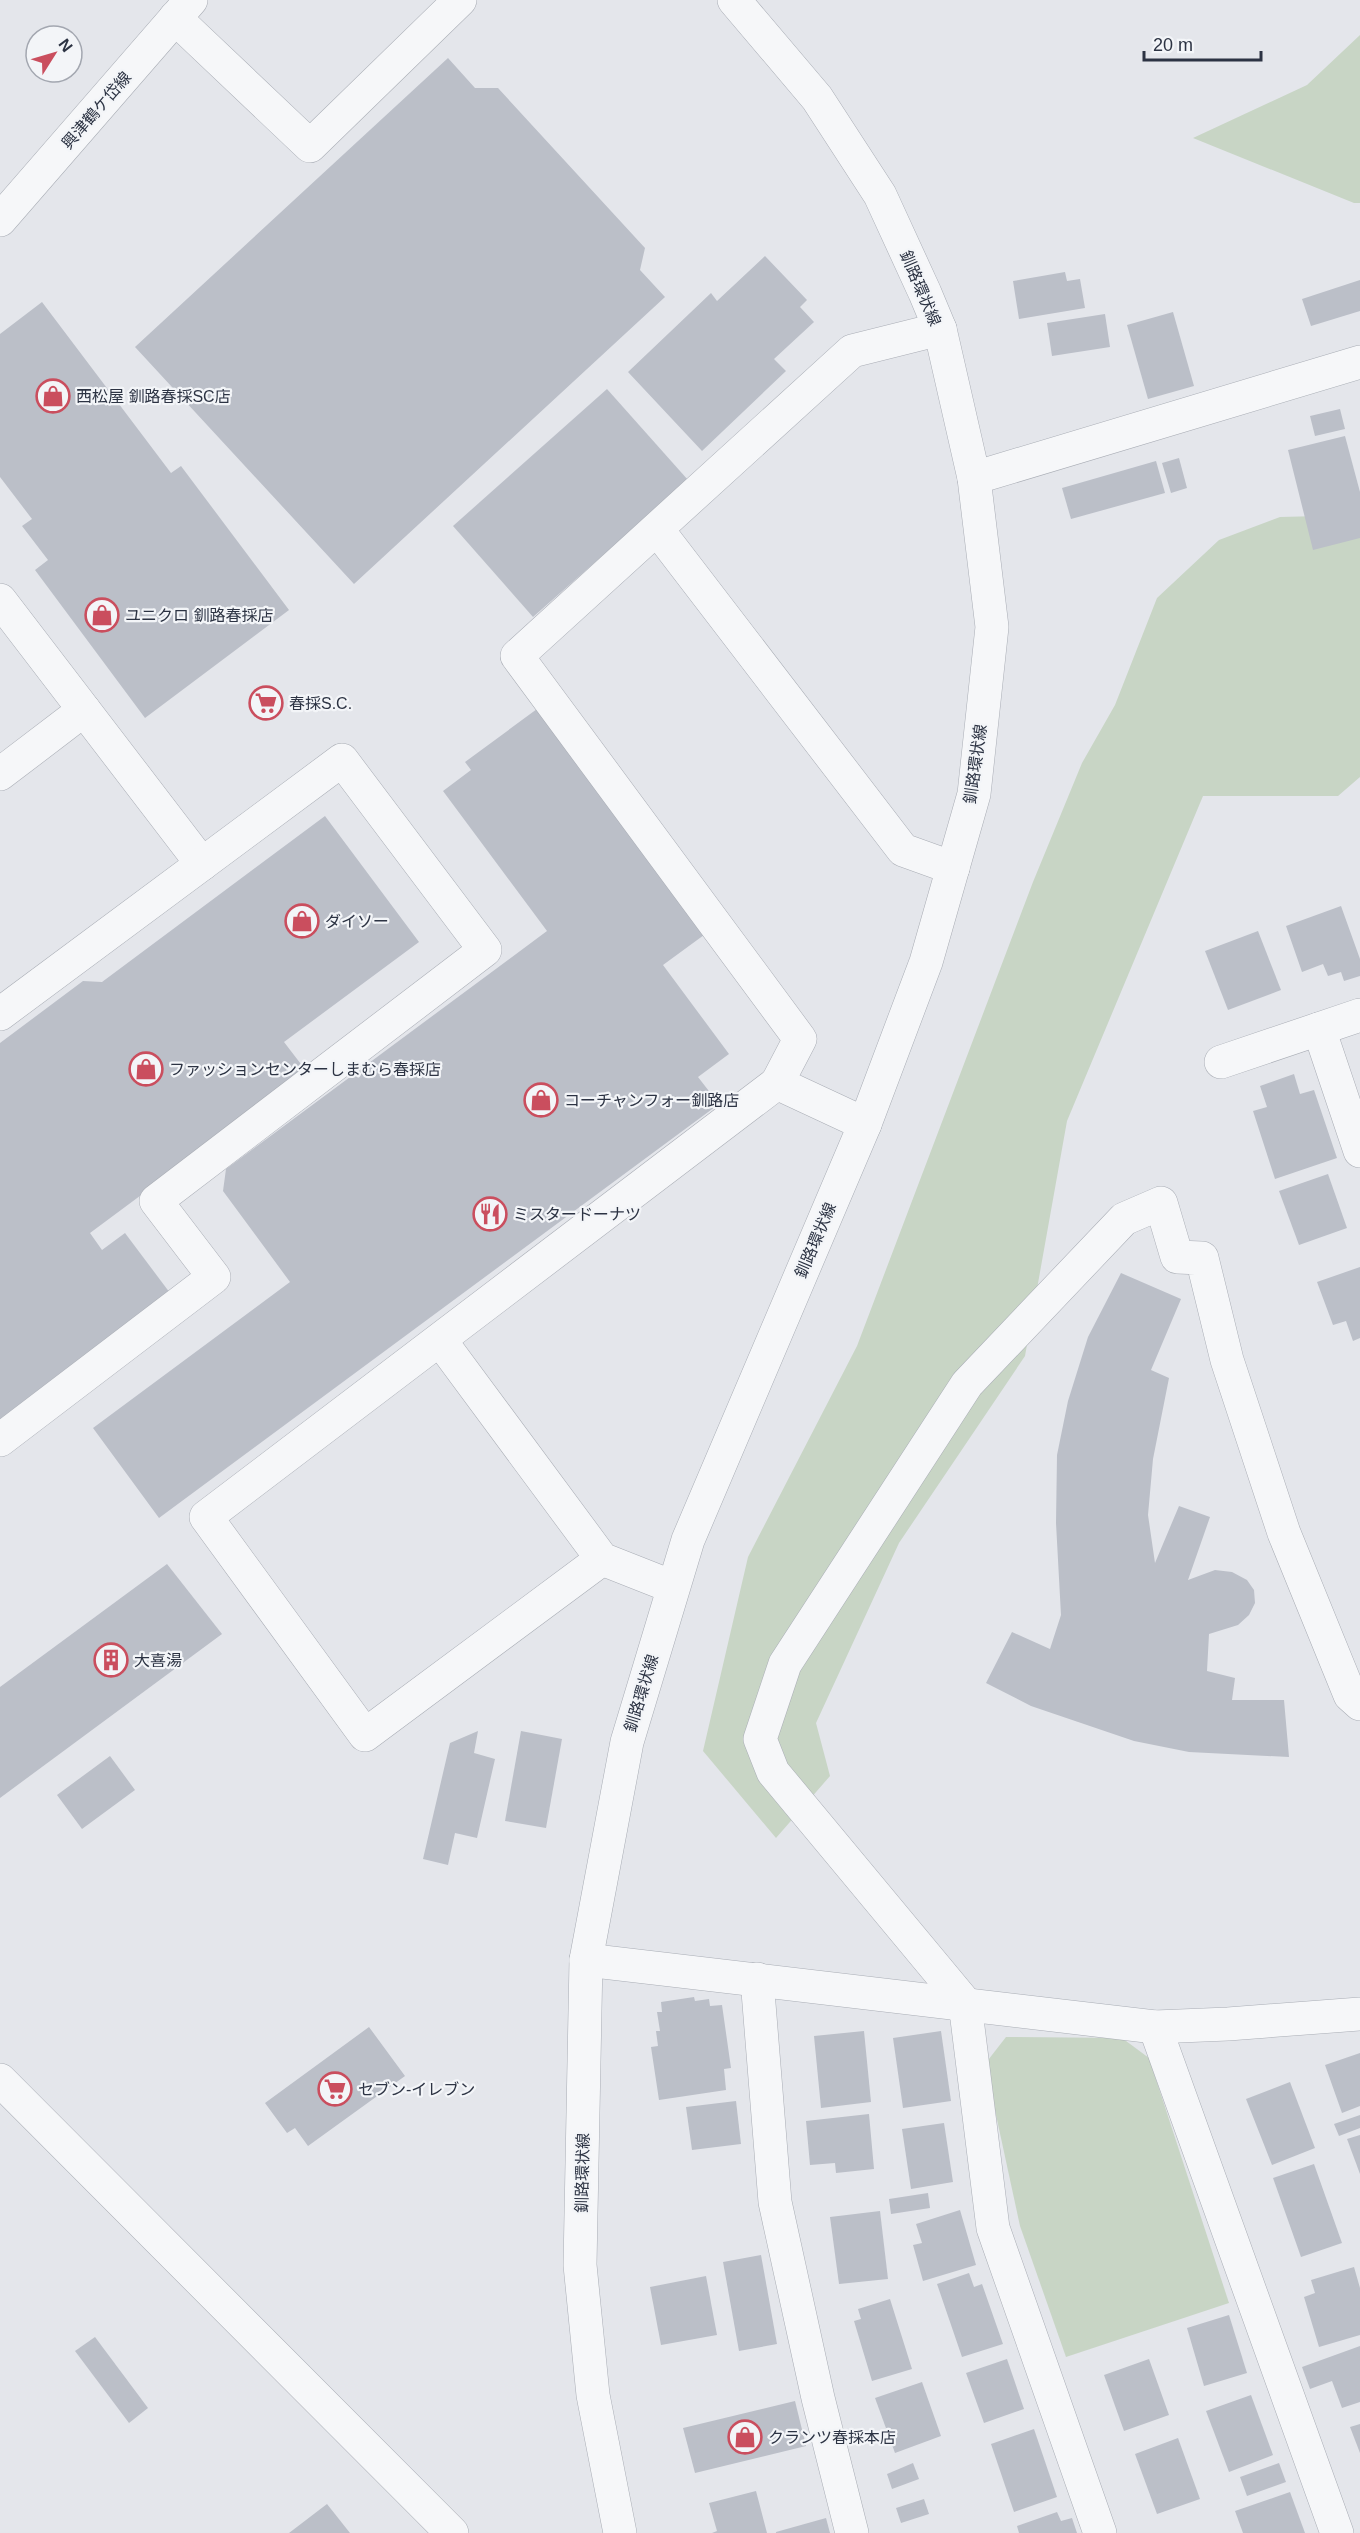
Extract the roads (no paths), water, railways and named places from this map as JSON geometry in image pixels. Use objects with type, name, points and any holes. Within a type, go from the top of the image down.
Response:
[{"type":"street","points":[[183,9],[310,146],[460,0]]},
{"type":"street","name":"釧路環状線","points":[[612,2531],[593,2395],[580,2265],[586,1960],[627,1742],[688,1540],[865,1124],[926,962],[974,794],[992,627],[974,478],[940,329],[880,195],[817,98],[734,0]]},
{"type":"street","name":"興津鶴ケ岱線","points":[[0,220],[183,9]]},
{"type":"street","points":[[602,1559],[365,1735],[206,1517],[777,1083],[800,1039],[517,657],[852,351],[940,329]]},
{"type":"street","points":[[974,478],[1360,362]]},
{"type":"street","points":[[657,529],[903,850],[952,868]]},
{"type":"street","points":[[0,600],[202,864]]},
{"type":"street","points":[[0,774],[84,710]]},
{"type":"street","points":[[0,1014],[342,760],[485,950],[156,1201],[214,1277],[0,1440]]},
{"type":"street","points":[[1221,1062],[1360,1015]]},
{"type":"street","points":[[1319,1029],[1360,1151]]},
{"type":"street","points":[[777,1083],[865,1124]]},
{"type":"street","points":[[1100,2533],[993,2228],[965,2003],[773,1772],[760,1739],[785,1664],[967,1384],[1124,1219],[1161,1203],[1177,1257],[1202,1258],[1227,1360],[1284,1533],[1350,1695],[1360,1704]]},
{"type":"street","points":[[440,1340],[602,1559],[673,1587]]},
{"type":"street","points":[[586,1960],[1155,2027],[1360,2014]]},
{"type":"street","points":[[757,1979],[775,2202],[818,2398],[852,2533]]},
{"type":"street","points":[[1155,2027],[1337,2533]]},
{"type":"street","points":[[0,2080],[452,2533]]},
{"type":"place","name":"西松屋 釧路春採SC店","points":[[53,396]]},
{"type":"place","name":"ユニクロ 釧路春採店","points":[[102,615]]},
{"type":"place","name":"春採S.C.","points":[[266,703]]},
{"type":"place","name":"ダイソー","points":[[302,921]]},
{"type":"place","name":"ファッションセンターしまむら春採店","points":[[146,1069]]},
{"type":"place","name":"コーチャンフォー釧路店","points":[[541,1100]]},
{"type":"place","name":"ミスタードーナツ","points":[[490,1214]]},
{"type":"place","name":"大喜湯","points":[[111,1660]]},
{"type":"place","name":"セブン-イレブン","points":[[335,2089]]},
{"type":"place","name":"クランツ春採本店","points":[[745,2437]]}]
